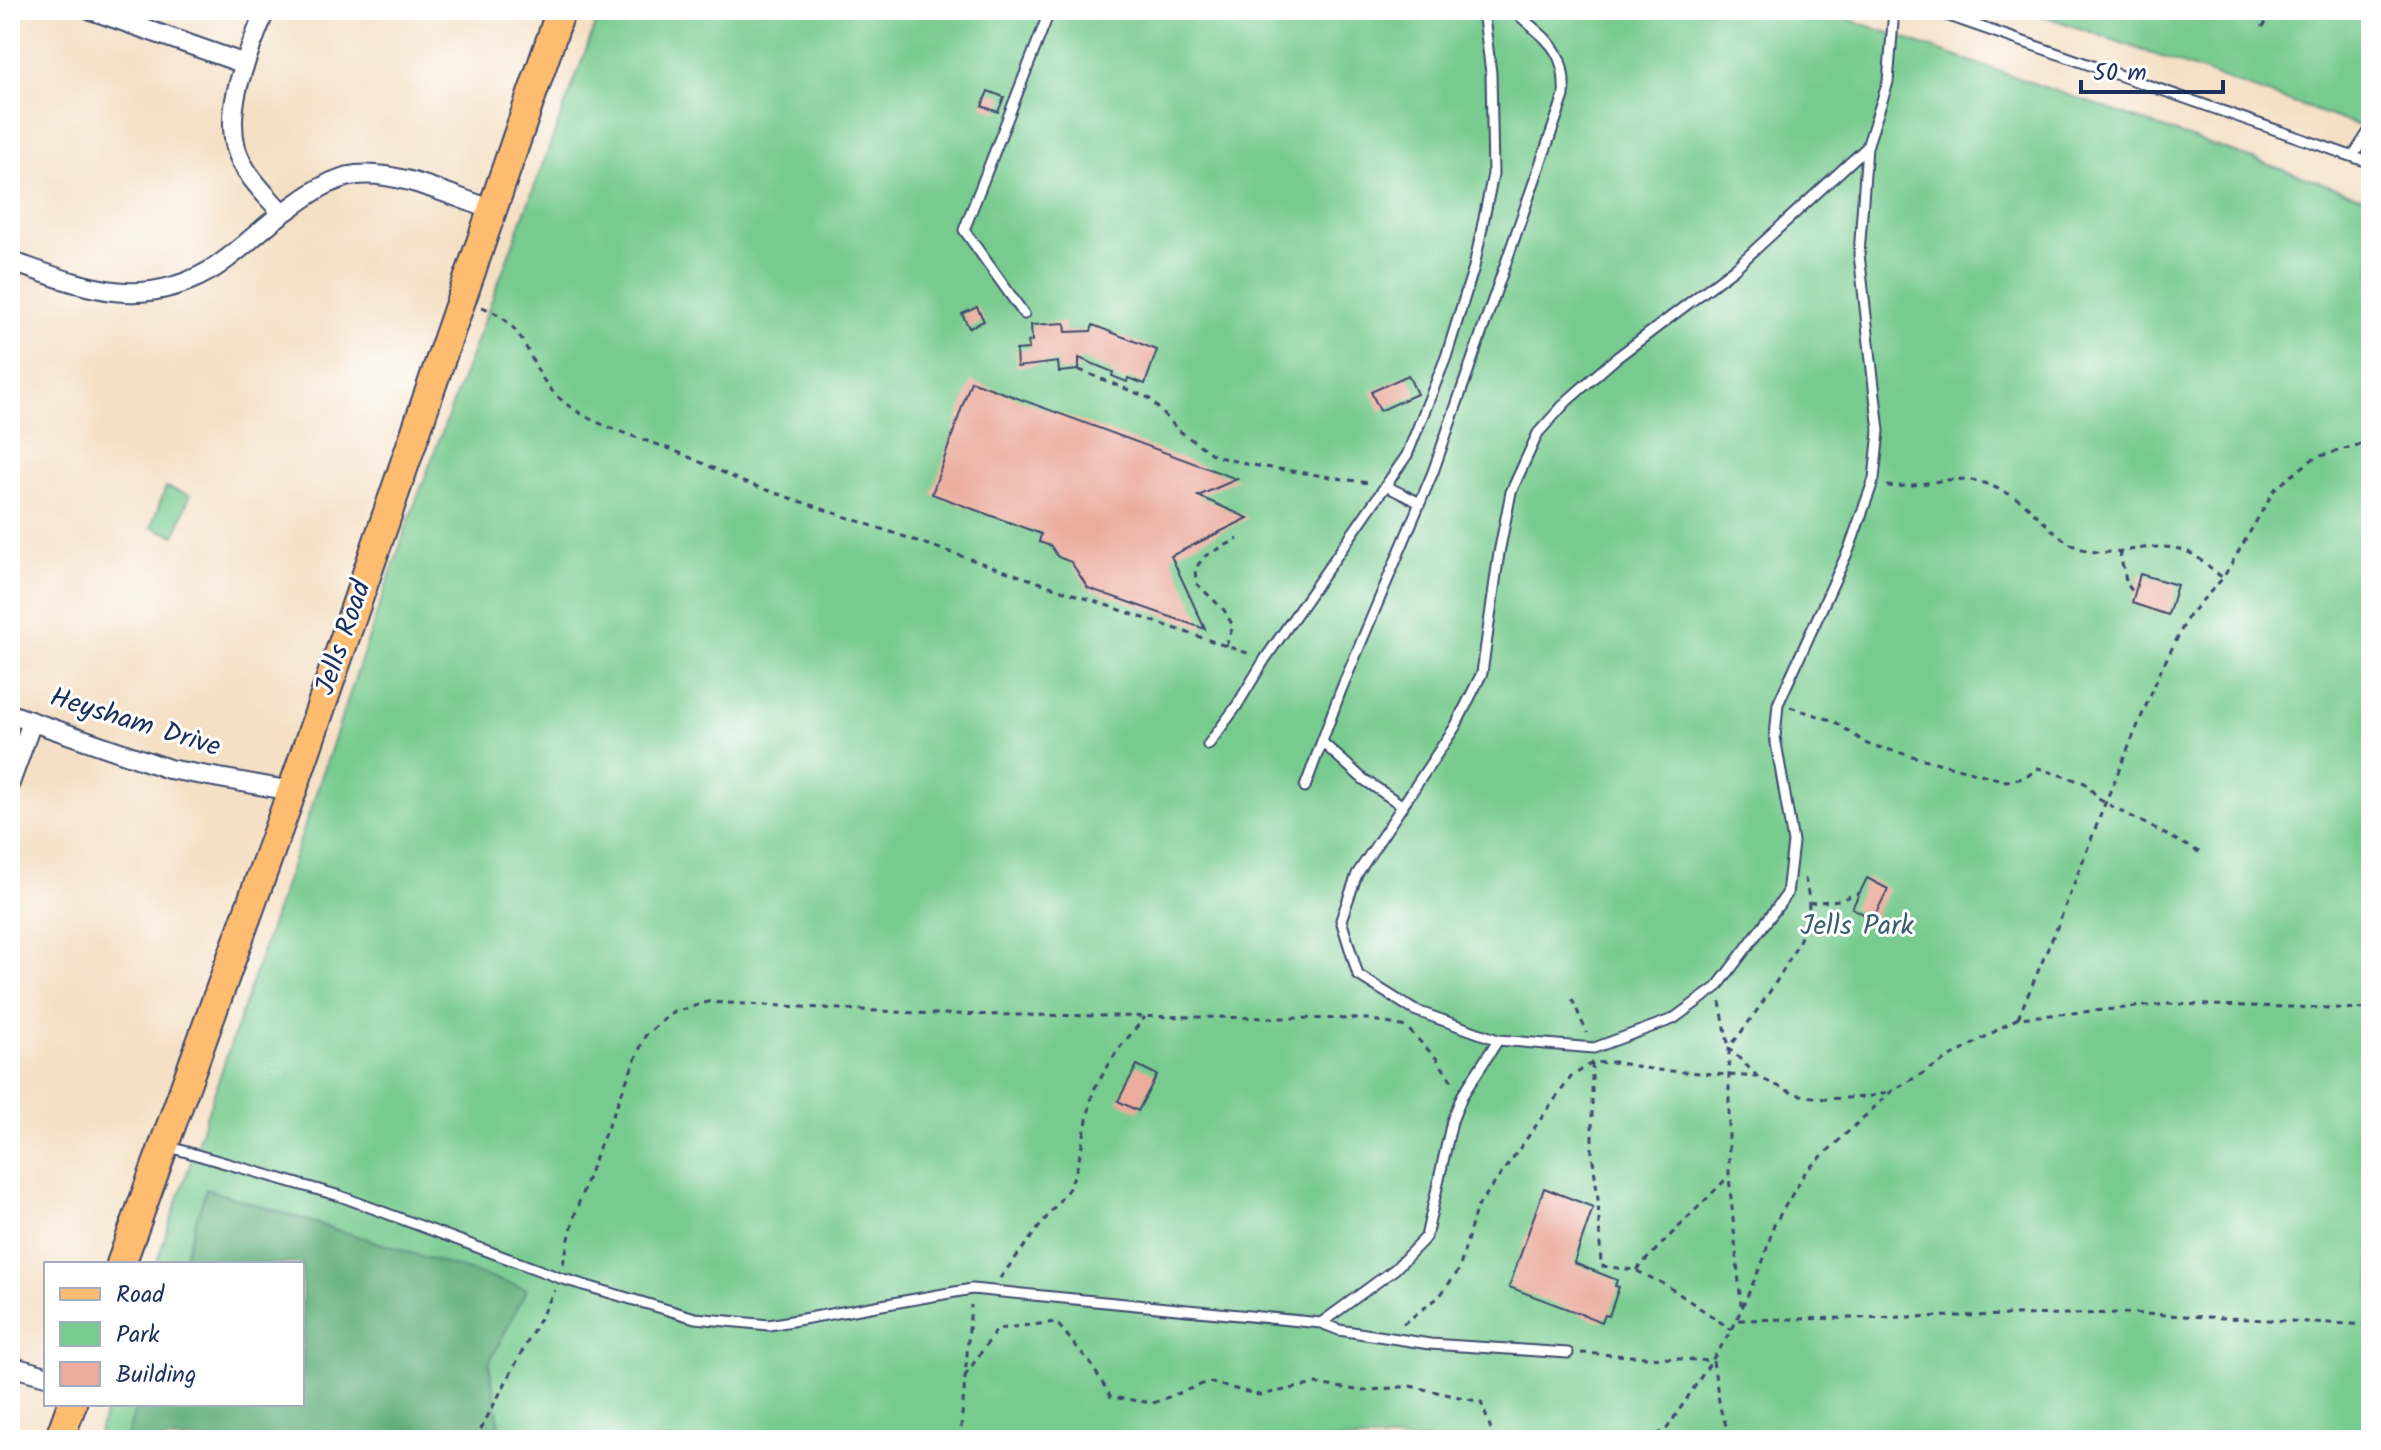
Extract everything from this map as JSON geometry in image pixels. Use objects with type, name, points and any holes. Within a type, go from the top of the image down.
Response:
[{"type":"main road","name":"Jells Road","points":[[122,1262],[292,791],[561,10]]},
{"type":"main road","points":[[59,1440],[71,1406]]},
{"type":"street","points":[[91,10],[245,64]]},
{"type":"street","points":[[265,10],[245,64],[232,114],[236,150],[253,179],[282,213]]},
{"type":"street","points":[[10,261],[93,289],[126,293],[156,290],[183,283],[211,270],[282,213],[325,185],[353,175],[381,174],[491,209]]},
{"type":"street","name":"Heysham Drive","points":[[10,714],[169,769],[292,791]]},
{"type":"street","points":[[10,783],[32,722]]},
{"type":"street","points":[[10,1366],[44,1375]]},
{"type":"lane","points":[[1024,314],[964,230],[1050,10]]},
{"type":"lane","points":[[1208,745],[1407,455],[1446,357],[1474,267],[1493,174],[1491,73],[1483,10]]},
{"type":"lane","points":[[1305,787],[1341,690],[1433,472],[1564,96],[1565,72],[1555,49],[1513,10]]},
{"type":"lane","points":[[1867,147],[1734,269],[1615,359],[1568,400],[1538,433],[1511,492],[1482,673],[1455,727],[1357,874],[1341,920],[1358,975],[1414,1010],[1498,1040],[1594,1048],[1673,1019],[1717,987],[1787,894],[1793,842],[1775,737],[1778,704],[1849,549],[1874,479],[1879,431],[1859,254],[1867,147],[1888,82],[1894,10]]},
{"type":"lane","points":[[1932,10],[2371,163]]},
{"type":"lane","points":[[2353,156],[2371,128]]},
{"type":"lane","points":[[1386,486],[1420,503]]},
{"type":"lane","points":[[1323,743],[1363,779],[1403,806]]},
{"type":"lane","points":[[1321,1323],[1395,1269],[1426,1237],[1452,1121],[1462,1096],[1498,1040]]},
{"type":"lane","points":[[163,1146],[340,1196],[560,1278],[695,1318],[769,1325],[972,1289],[1321,1323],[1339,1330],[1430,1344],[1568,1353]]},
{"type":"path","points":[[2262,27],[2276,11]]},
{"type":"path","points":[[460,299],[489,310],[508,323],[527,344],[538,370],[555,394],[587,417],[743,482],[1265,659]]},
{"type":"path","points":[[1079,370],[1149,398],[1178,430],[1215,456],[1246,464],[1386,486]]},
{"type":"path","points":[[2018,1018],[2161,670],[2189,615],[2223,578],[2275,489],[2314,458],[2371,441]]},
{"type":"path","points":[[1874,479],[1888,487],[1961,478],[1983,483],[2024,503],[2058,535],[2085,550],[2119,551],[2151,546],[2188,552],[2223,578]]},
{"type":"path","points":[[1226,646],[1233,626],[1224,610],[1196,583],[1195,569],[1205,556],[1238,539]]},
{"type":"path","points":[[2119,551],[2127,584],[2133,592]]},
{"type":"path","points":[[1778,704],[1834,721],[1867,744],[2006,781],[2025,778],[2038,768],[2085,783],[2100,800],[2201,853]]},
{"type":"path","points":[[1729,1048],[1754,1016],[1807,923],[1808,887],[1793,842]]},
{"type":"path","points":[[1808,903],[1840,900],[1859,893]]},
{"type":"path","points":[[1717,987],[1729,1048],[1729,1176],[1741,1305]]},
{"type":"path","points":[[1572,999],[1594,1048]]},
{"type":"path","points":[[475,1440],[547,1308],[560,1278],[575,1214],[592,1165],[645,1036],[671,1013],[708,1002],[935,1014],[1368,1019],[1406,1027],[1437,1059],[1462,1096]]},
{"type":"path","points":[[1645,1440],[1666,1430],[1738,1320],[1741,1305],[1763,1261],[1774,1225],[1806,1171],[1892,1091],[2018,1018],[2168,1004],[2371,1009]]},
{"type":"path","points":[[990,1290],[1070,1187],[1078,1164],[1093,1091],[1117,1051],[1145,1017]]},
{"type":"path","points":[[1729,1048],[1758,1077],[1795,1094],[1825,1099],[1867,1097],[1892,1091]]},
{"type":"path","points":[[1380,1336],[1412,1320],[1439,1297],[1459,1270],[1476,1209],[1571,1077],[1592,1063],[1615,1062],[1656,1070],[1758,1077]]},
{"type":"path","points":[[1592,1063],[1592,1152],[1601,1266],[1635,1270],[1666,1285],[1732,1330]]},
{"type":"path","points":[[1635,1270],[1729,1176]]},
{"type":"path","points":[[960,1440],[972,1289]]},
{"type":"path","points":[[1738,1320],[2123,1313],[2371,1325]]},
{"type":"path","points":[[965,1376],[997,1329],[1056,1322],[1091,1364],[1111,1397],[1153,1403],[1208,1382],[1259,1395],[1316,1384],[1363,1391],[1410,1386],[1481,1402],[1495,1440]]},
{"type":"path","points":[[1568,1353],[1713,1361]]},
{"type":"path","points":[[1713,1361],[1720,1408],[1731,1440]]},
{"type":"green space","name":"Jells Park","points":[[601,10],[1822,10],[2371,200],[2371,1440],[96,1440],[107,1406],[304,1406],[304,1262],[157,1262],[407,525]]},
{"type":"green space","points":[[2027,10],[2371,10],[2371,130]]},
{"type":"green space","points":[[166,487],[190,495],[175,536],[151,527]]},
{"type":"green space","points":[[206,1189],[527,1289],[489,1363],[502,1440],[126,1440],[136,1406],[304,1406],[304,1262],[183,1262]]},
{"type":"building","points":[[988,91],[1004,97],[998,112],[982,106]]},
{"type":"building","points":[[977,307],[984,321],[969,328],[962,314]]},
{"type":"building","points":[[1065,323],[1066,332],[1091,331],[1093,325],[1157,350],[1145,384],[1128,378],[1127,382],[1112,376],[1113,372],[1079,358],[1079,370],[1059,372],[1058,362],[1017,367],[1016,350],[1029,349],[1031,325]]},
{"type":"building","points":[[1408,375],[1417,394],[1380,411],[1371,392]]},
{"type":"building","points":[[971,381],[1237,479],[1198,496],[1248,518],[1171,556],[1205,629],[1088,588],[1071,562],[1058,557],[1051,546],[1039,542],[1041,534],[932,494]]},
{"type":"building","points":[[2140,574],[2177,585],[2168,615],[2132,603]]},
{"type":"building","points":[[1867,878],[1888,889],[1873,919],[1852,908]]},
{"type":"building","points":[[1137,1065],[1157,1075],[1138,1111],[1118,1101]]},
{"type":"building","points":[[1544,1188],[1593,1207],[1574,1263],[1617,1280],[1615,1286],[1619,1287],[1609,1316],[1605,1315],[1602,1322],[1509,1287]]}]
